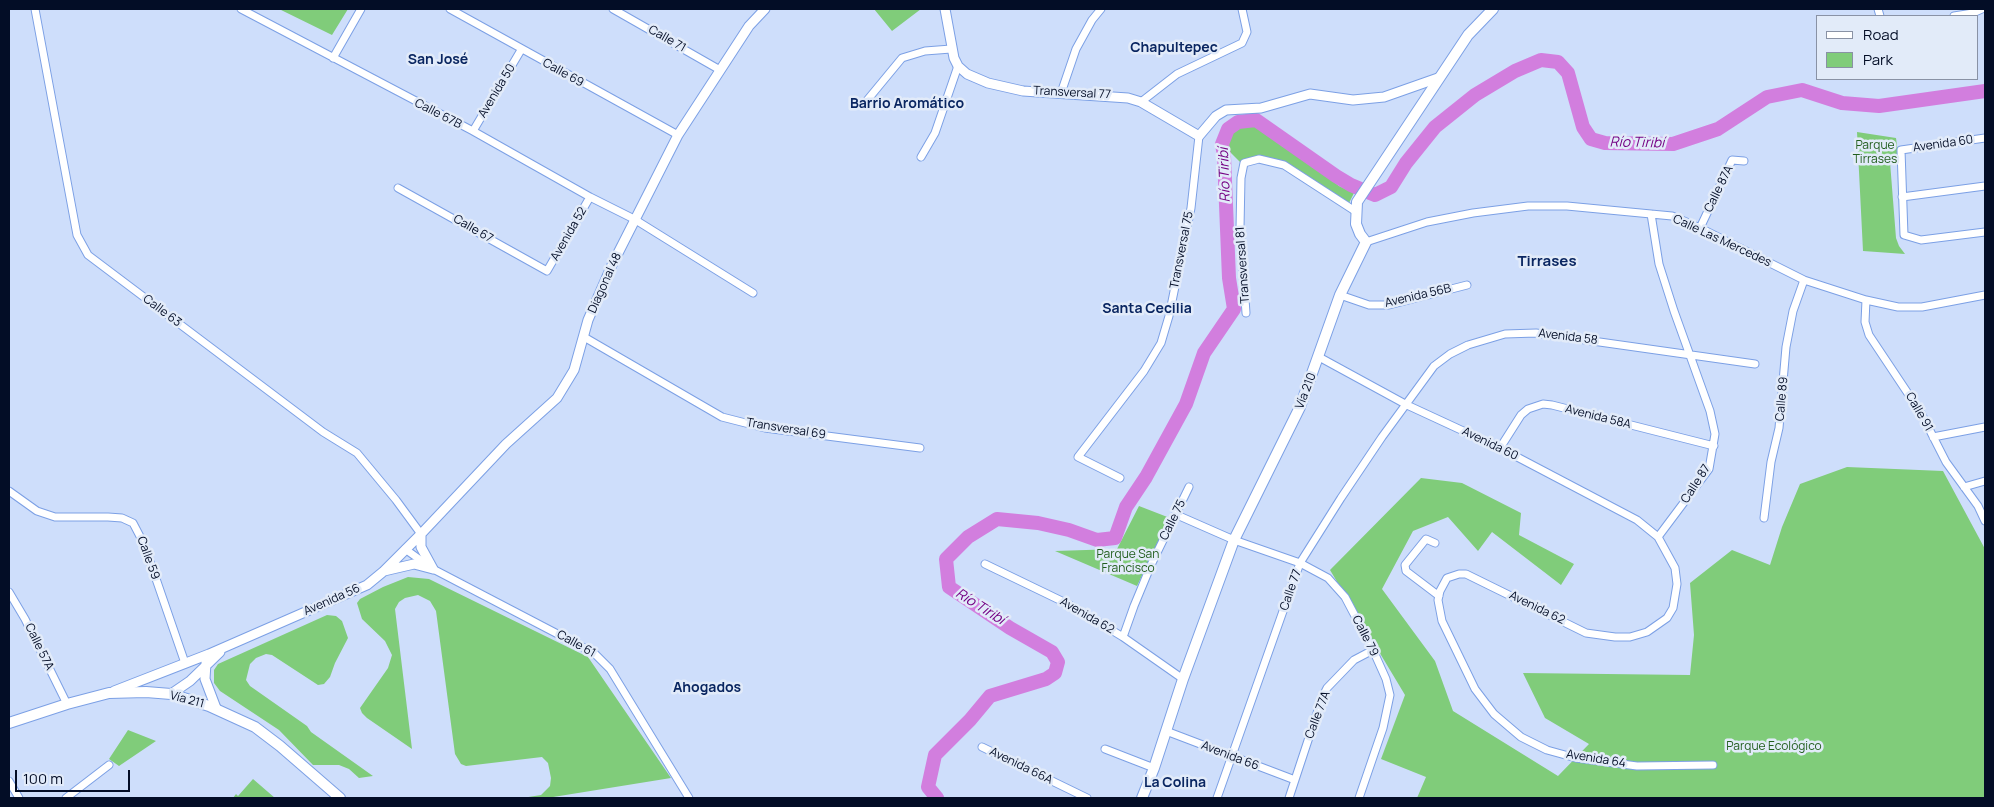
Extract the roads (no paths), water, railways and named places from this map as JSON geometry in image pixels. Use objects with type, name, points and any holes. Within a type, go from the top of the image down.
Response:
[{"type":"main road","points":[[1366,242],[1356,224],[1356,206],[1374,174],[1438,78],[1468,35],[1493,9]]},
{"type":"main road","name":"Vía 210","points":[[1142,798],[1234,540],[1300,407],[1340,295],[1366,242]]},
{"type":"main road","name":"Vía 211","points":[[9,723],[66,704],[109,693],[146,692],[171,694],[216,708],[254,727],[340,798]]},
{"type":"street","name":"Calle 63","points":[[35,9],[78,235],[88,255],[316,426],[357,453],[421,534]]},
{"type":"street","name":"Calle 67B","points":[[241,9],[473,131],[634,219]]},
{"type":"street","points":[[333,58],[361,9]]},
{"type":"street","name":"Calle 69","points":[[450,9],[521,50],[678,135]]},
{"type":"street","name":"Calle 71","points":[[613,9],[720,70]]},
{"type":"street","name":"Diagonal 48","points":[[421,534],[482,467],[557,398],[574,370],[595,303],[634,219],[678,135],[749,26],[765,9]]},
{"type":"street","points":[[921,157],[935,132],[958,66],[952,49],[945,9]]},
{"type":"street","points":[[1061,92],[1076,49],[1092,20],[1101,9]]},
{"type":"street","points":[[1141,102],[1178,74],[1242,43],[1247,32],[1242,9]]},
{"type":"street","points":[[1964,15],[1982,9]]},
{"type":"street","points":[[864,104],[902,58],[925,51],[952,49]]},
{"type":"street","name":"Avenida 50","points":[[473,131],[521,50]]},
{"type":"street","name":"Transversal 77","points":[[958,66],[967,74],[988,83],[1023,91],[1061,92],[1128,98],[1141,102],[1199,136]]},
{"type":"street","points":[[1199,136],[1216,116],[1226,110],[1261,108],[1310,94],[1353,100],[1384,97],[1438,78]]},
{"type":"street","name":"Transversal 75","points":[[1120,478],[1078,457],[1144,371],[1161,343],[1190,208],[1199,136]]},
{"type":"street","name":"Avenida 60","points":[[1902,196],[1901,150],[1985,138]]},
{"type":"street","name":"Transversal 81","points":[[1246,313],[1240,228],[1240,178],[1244,164],[1258,159],[1284,166],[1356,206]]},
{"type":"street","name":"Calle 87A","points":[[1700,228],[1732,160],[1744,161]]},
{"type":"street","points":[[1985,186],[1902,196],[1904,234],[1912,238],[1921,240],[1985,232]]},
{"type":"street","name":"Calle 67","points":[[398,188],[547,271]]},
{"type":"street","name":"Avenida 52","points":[[547,271],[590,196]]},
{"type":"street","name":"Calle Las Mercedes","points":[[1366,242],[1427,222],[1499,209],[1528,206],[1567,206],[1672,216],[1804,280],[1866,300],[1898,307],[1922,307],[1985,295]]},
{"type":"street","name":"Calle 87","points":[[1651,214],[1659,264],[1714,422],[1714,446],[1709,469],[1658,537]]},
{"type":"street","points":[[634,219],[753,293]]},
{"type":"street","name":"Calle 89","points":[[1764,518],[1771,462],[1779,428],[1786,347],[1793,311],[1804,280]]},
{"type":"street","name":"Avenida 56B","points":[[1340,295],[1369,305],[1389,305],[1467,285]]},
{"type":"street","name":"Calle 91","points":[[1866,300],[1865,322],[1869,335],[1921,413],[1946,462],[1978,506],[1985,521]]},
{"type":"street","name":"Avenida 58","points":[[1407,404],[1434,366],[1450,354],[1468,345],[1505,334],[1536,333],[1562,335],[1755,364]]},
{"type":"street","name":"Transversal 69","points":[[584,337],[722,417],[765,428],[920,448]]},
{"type":"street","name":"Avenida 60","points":[[1319,357],[1407,404],[1500,448],[1636,520],[1658,537]]},
{"type":"street","name":"Calle 77","points":[[1217,798],[1300,563],[1382,437],[1407,404]]},
{"type":"street","name":"Avenida 58A","points":[[1500,448],[1521,415],[1544,404],[1714,446]]},
{"type":"street","points":[[1934,438],[1985,427]]},
{"type":"street","points":[[1964,487],[1985,481]]},
{"type":"street","name":"Calle 75","points":[[1124,637],[1134,606],[1189,487]]},
{"type":"street","name":"Calle 59","points":[[9,491],[37,512],[55,517],[122,518],[133,523],[144,544],[185,663]]},
{"type":"street","points":[[1177,514],[1234,540]]},
{"type":"street","name":"Avenida 56","points":[[109,693],[209,654],[367,585],[421,534]]},
{"type":"street","points":[[421,534],[421,547],[433,569]]},
{"type":"street","name":"Avenida 62","points":[[1439,596],[1447,578],[1459,574],[1476,578],[1586,633],[1615,638],[1647,632],[1667,618],[1673,608],[1677,584],[1675,568],[1658,537]]},
{"type":"street","points":[[1435,543],[1426,539],[1405,565],[1406,571],[1439,596]]},
{"type":"street","name":"Calle 79","points":[[1234,540],[1300,563],[1328,578],[1345,597],[1373,650],[1388,686],[1390,702],[1359,798]]},
{"type":"street","name":"Calle 61","points":[[405,550],[433,569],[594,652],[610,669],[689,798]]},
{"type":"street","points":[[384,571],[414,564],[433,569]]},
{"type":"street","name":"Avenida 62","points":[[985,564],[1070,605],[1124,637],[1183,679]]},
{"type":"street","name":"Calle 57A","points":[[9,592],[25,619],[66,704]]},
{"type":"street","name":"Avenida 64","points":[[1439,596],[1439,610],[1442,620],[1475,689],[1494,714],[1521,737],[1547,750],[1576,758],[1637,766],[1713,765]]},
{"type":"street","name":"Avenida 56","points":[[171,694],[190,681],[228,645]]},
{"type":"street","name":"Calle 77A","points":[[1289,798],[1327,688],[1350,664],[1373,650]]},
{"type":"street","points":[[209,654],[205,666],[207,687],[216,708]]},
{"type":"street","name":"Avenida 66","points":[[1166,732],[1295,780]]},
{"type":"street","name":"Avenida 66A","points":[[982,747],[1087,798]]},
{"type":"street","points":[[1105,748],[1154,768]]},
{"type":"street","points":[[66,798],[108,765]]},
{"type":"street","points":[[9,781],[19,798]]},
{"type":"waterway","name":"Río Tiribí","points":[[937,798],[928,787],[935,755],[970,720],[990,696],[1046,679],[1055,673],[1058,662],[1052,652],[1010,628],[949,587],[946,559],[968,537],[997,519],[1038,523],[1069,530],[1097,540],[1115,538],[1126,507],[1146,477],[1186,404],[1204,353],[1234,309],[1229,278],[1222,144],[1228,129],[1238,122],[1256,120],[1336,176],[1351,185],[1375,195],[1391,187],[1406,163],[1435,127],[1475,95],[1515,71],[1541,60],[1558,62],[1568,73],[1583,127],[1591,139],[1605,143],[1673,144],[1718,129],[1767,97],[1802,90],[1842,103],[1879,106],[1985,91]]},
{"type":"district","name":"Chapultepec","points":[[1174,48]]},
{"type":"district","name":"San José","points":[[438,60]]},
{"type":"district","name":"Barrio Aromático","points":[[907,104]]},
{"type":"district","name":"Tirrases","points":[[1547,262]]},
{"type":"district","name":"Santa Cecilia","points":[[1147,309]]},
{"type":"district","name":"Ahogados","points":[[707,688]]},
{"type":"district","name":"La Colina","points":[[1175,783]]},
{"type":"park label","name":"Parque Tirrases","points":[[1875,153]]},
{"type":"park label","name":"Parque San Francisco","points":[[1128,562]]},
{"type":"park label","name":"Parque Ecológico","points":[[1774,747]]}]
